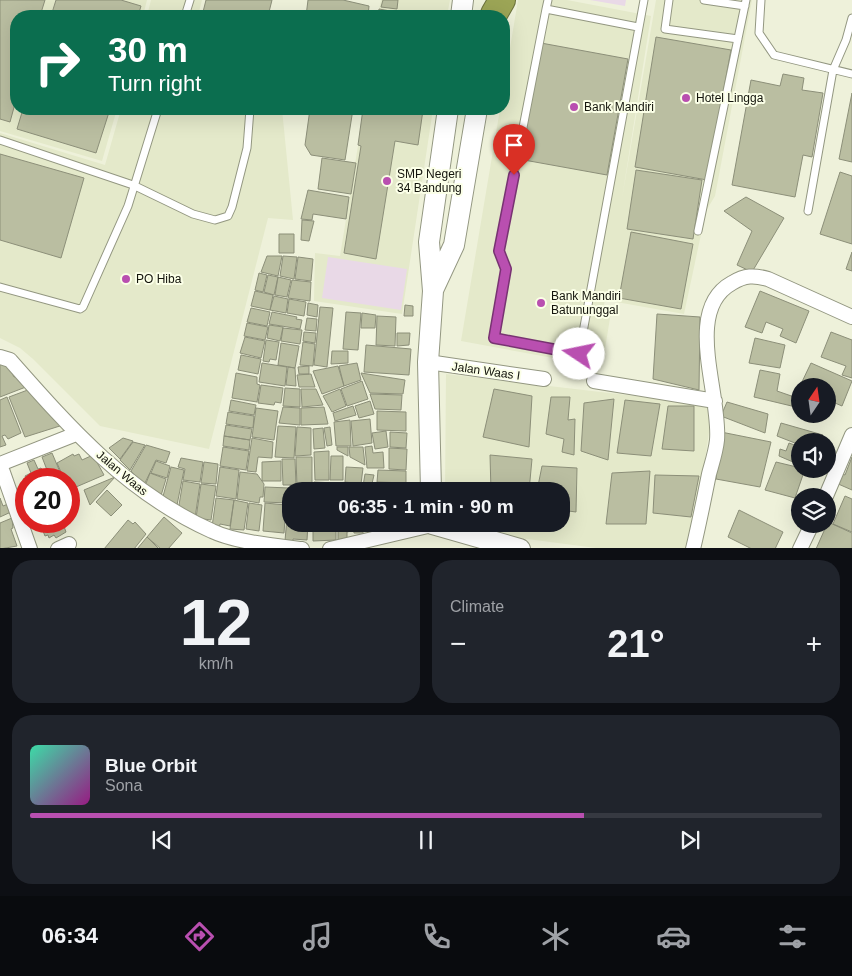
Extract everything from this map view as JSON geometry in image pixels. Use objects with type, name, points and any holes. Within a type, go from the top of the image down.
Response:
[{"type":"street","points":[[431,482],[428,362],[432,291],[429,242],[447,115]]},
{"type":"street","points":[[432,291],[454,245],[476,115]]},
{"type":"street","points":[[693,548],[717,440],[715,400],[706,336],[708,313],[711,304],[722,288],[739,279],[754,275],[768,279],[852,317]]},
{"type":"street","name":"Jalan Waas","points":[[0,357],[10,360],[76,434],[142,491],[213,532],[268,545],[302,548]]},
{"type":"street","name":"Jalan Waas I","points":[[428,362],[544,379]]},
{"type":"street","points":[[594,381],[715,400]]},
{"type":"street","points":[[30,548],[0,464],[76,434]]},
{"type":"street","points":[[829,488],[852,435]]},
{"type":"street","points":[[330,548],[398,532]]},
{"type":"street","points":[[460,532],[516,548]]},
{"type":"street","points":[[800,548],[808,533]]},
{"type":"lane","points":[[548,0],[499,251],[506,269],[494,338],[579,354],[644,0]]},
{"type":"lane","points":[[669,0],[665,29],[738,39]]},
{"type":"lane","points":[[698,231],[745,3],[704,0]]},
{"type":"lane","points":[[761,0],[759,33],[774,55],[852,74]]},
{"type":"lane","points":[[546,9],[638,27]]},
{"type":"lane","points":[[808,211],[833,70],[846,40],[852,18]]},
{"type":"lane","points":[[0,287],[84,308],[128,206],[133,184],[156,115]]},
{"type":"lane","points":[[0,140],[133,184],[193,214],[215,220],[228,216],[236,197],[247,148],[250,115]]},
{"type":"shaded area","points":[[0,0],[147,0],[144,10],[10,10],[10,115],[115,115],[102,161],[0,131]]},
{"type":"shaded area","points":[[151,0],[202,0],[200,10],[148,10]]},
{"type":"shaded area","points":[[381,0],[450,0],[448,10],[379,10]]},
{"type":"shaded area","points":[[518,0],[567,0],[651,16],[622,198],[656,0],[752,0],[715,196],[706,211],[684,314],[605,300],[604,305],[612,306],[602,367],[461,341],[499,115],[510,115],[510,48]]},
{"type":"shaded area","points":[[590,0],[626,0],[625,6]]},
{"type":"shaded area","name":"PO Hiba","points":[[119,115],[283,115],[293,220],[268,218],[209,449],[100,426],[33,359],[20,348],[0,338],[0,133],[105,165]]},
{"type":"shaded area","name":"SMP Negeri 34 Bandung","points":[[363,115],[432,115],[402,314],[314,301],[315,253],[340,256]]},
{"type":"shaded area","points":[[328,257],[407,269],[401,310],[322,298]]},
{"type":"shaded area","points":[[446,374],[713,405],[692,548],[596,548],[474,532],[570,532],[570,482],[445,482]]},
{"type":"building","points":[[0,0],[45,0],[42,10],[10,10],[10,115],[12,115],[10,122],[0,119]]},
{"type":"building","points":[[56,0],[121,0],[141,6],[140,10],[53,10]]},
{"type":"building","points":[[206,0],[272,0],[270,10],[204,10]]},
{"type":"building","points":[[308,0],[343,0],[369,6],[369,10],[307,10]]},
{"type":"building","points":[[383,0],[398,0],[397,9],[381,7]]},
{"type":"building","name":"Hotel Lingga","points":[[656,37],[731,50],[707,180],[635,167]]},
{"type":"building","name":"Bank Mandiri","points":[[541,43],[628,59],[607,175],[524,160],[520,155]]},
{"type":"building","points":[[783,74],[804,78],[802,90],[823,93],[812,157],[803,155],[795,197],[732,185],[751,80],[780,86]]},
{"type":"building","points":[[852,93],[852,162],[839,159]]},
{"type":"building","points":[[21,115],[108,115],[96,153],[17,129]]},
{"type":"building","points":[[309,115],[352,115],[345,160],[311,155],[305,145]]},
{"type":"building","points":[[362,115],[422,115],[418,145],[395,141],[376,259],[344,253],[361,146],[358,145]]},
{"type":"building","points":[[0,154],[84,178],[61,258],[0,240]]},
{"type":"building","points":[[322,158],[356,163],[351,194],[318,189]]},
{"type":"building","points":[[636,170],[702,180],[693,239],[627,229]]},
{"type":"building","points":[[840,172],[852,176],[852,244],[820,234]]},
{"type":"building","points":[[308,190],[349,197],[346,219],[313,214],[312,220],[301,219]]},
{"type":"building","points":[[746,197],[784,218],[752,272],[737,265],[752,231],[724,211]]},
{"type":"building","points":[[302,220],[314,221],[309,241],[301,240]]},
{"type":"building","points":[[631,232],[693,244],[681,309],[619,298]]},
{"type":"building","points":[[279,234],[294,234],[294,253],[279,253]]},
{"type":"building","points":[[852,252],[852,271],[846,269]]},
{"type":"building","points":[[267,256],[282,256],[278,276],[261,272]]},
{"type":"building","points":[[283,256],[297,257],[294,279],[280,276]]},
{"type":"building","points":[[298,257],[313,259],[311,281],[295,279]]},
{"type":"building","points":[[259,273],[267,275],[263,292],[255,290]]},
{"type":"building","points":[[268,275],[278,277],[274,295],[264,292]]},
{"type":"building","points":[[278,277],[291,280],[287,297],[275,295]]},
{"type":"building","points":[[292,280],[311,282],[310,301],[288,298]]},
{"type":"building","points":[[255,291],[273,295],[270,310],[251,306]]},
{"type":"building","points":[[760,291],[809,311],[796,343],[780,336],[783,329],[766,322],[762,333],[745,327]]},
{"type":"building","points":[[274,296],[288,299],[286,313],[270,310]]},
{"type":"building","points":[[289,299],[306,302],[304,316],[287,313]]},
{"type":"building","points":[[308,303],[318,305],[317,317],[307,315]]},
{"type":"building","points":[[405,305],[413,306],[413,316],[404,316]]},
{"type":"building","points":[[320,307],[333,308],[327,367],[314,365]]},
{"type":"building","points":[[251,308],[270,312],[267,326],[247,322]]},
{"type":"building","points":[[272,312],[297,317],[296,319],[302,320],[300,329],[269,324]]},
{"type":"building","points":[[346,312],[361,313],[358,350],[343,349]]},
{"type":"building","points":[[362,313],[376,315],[375,328],[361,328]]},
{"type":"building","points":[[657,314],[700,317],[699,390],[653,379]]},
{"type":"building","points":[[377,316],[396,317],[395,346],[376,345]]},
{"type":"building","points":[[307,318],[317,319],[316,331],[305,330]]},
{"type":"building","points":[[247,323],[268,327],[265,340],[244,336]]},
{"type":"building","points":[[269,325],[283,327],[280,341],[267,338]]},
{"type":"building","points":[[283,328],[302,330],[300,344],[281,341]]},
{"type":"building","points":[[304,332],[316,333],[315,343],[303,341]]},
{"type":"building","points":[[831,332],[852,340],[852,378],[842,375],[846,366],[821,357]]},
{"type":"building","points":[[397,333],[410,333],[409,345],[397,346]]},
{"type":"building","points":[[245,337],[265,341],[261,358],[240,353]]},
{"type":"building","points":[[755,338],[785,345],[780,368],[749,363]]},
{"type":"building","points":[[266,340],[279,342],[276,360],[263,361]]},
{"type":"building","points":[[303,342],[315,344],[313,366],[300,365]]},
{"type":"building","points":[[281,343],[299,346],[295,368],[278,365]]},
{"type":"building","points":[[366,345],[411,349],[409,375],[364,372]]},
{"type":"building","points":[[332,351],[348,351],[348,363],[331,364]]},
{"type":"building","points":[[241,355],[261,359],[258,374],[238,370]]},
{"type":"building","points":[[0,360],[7,363],[14,377],[22,375],[31,385],[0,397]]},
{"type":"building","points":[[262,363],[287,367],[285,386],[259,382]]},
{"type":"building","points":[[357,363],[361,380],[344,386],[339,366]]},
{"type":"building","points":[[811,363],[852,381],[842,406],[836,403],[836,378],[804,378]]},
{"type":"building","points":[[309,366],[309,374],[299,374],[298,367]]},
{"type":"building","points":[[338,366],[344,386],[322,394],[313,371]]},
{"type":"building","points":[[288,367],[295,368],[296,386],[286,385]]},
{"type":"building","points":[[760,370],[780,374],[777,391],[791,396],[791,406],[754,397]]},
{"type":"building","points":[[236,373],[257,377],[257,384],[260,385],[257,402],[232,398]]},
{"type":"building","points":[[361,373],[405,380],[403,394],[370,393]]},
{"type":"building","points":[[311,374],[315,387],[299,387],[297,375]]},
{"type":"building","points":[[362,381],[368,399],[347,406],[341,389]]},
{"type":"building","points":[[261,385],[283,388],[281,403],[275,402],[274,405],[258,403]]},
{"type":"building","points":[[33,388],[63,425],[25,437],[9,397]]},
{"type":"building","points":[[285,388],[300,389],[300,407],[283,406]]},
{"type":"building","points":[[301,389],[316,389],[323,405],[302,407]]},
{"type":"building","points":[[340,389],[346,406],[332,412],[323,396]]},
{"type":"building","points":[[494,389],[532,396],[529,447],[483,437]]},
{"type":"building","points":[[370,394],[402,395],[401,410],[375,409]]},
{"type":"building","points":[[7,397],[21,433],[8,439],[5,435],[2,436],[6,445],[0,447],[0,400]]},
{"type":"building","points":[[551,397],[570,397],[568,420],[575,419],[574,455],[562,452],[564,439],[546,434]]},
{"type":"building","points":[[614,399],[608,460],[581,451],[584,403]]},
{"type":"building","points":[[231,400],[256,405],[254,415],[229,411]]},
{"type":"building","points":[[625,400],[660,404],[651,456],[617,453]]},
{"type":"building","points":[[370,401],[374,414],[359,418],[355,406]]},
{"type":"building","points":[[727,402],[768,414],[765,433],[721,416]]},
{"type":"building","points":[[353,406],[356,415],[335,421],[333,413]]},
{"type":"building","points":[[668,406],[694,406],[694,451],[662,449]]},
{"type":"building","points":[[283,407],[300,408],[300,425],[279,423]]},
{"type":"building","points":[[324,407],[328,424],[301,425],[301,408]]},
{"type":"building","points":[[256,408],[278,411],[274,440],[252,437]]},
{"type":"building","points":[[377,411],[406,412],[406,431],[377,430]]},
{"type":"building","points":[[228,412],[254,416],[253,428],[226,424]]},
{"type":"building","points":[[370,419],[372,443],[353,446],[351,421]]},
{"type":"building","points":[[350,420],[351,446],[336,446],[334,422]]},
{"type":"building","points":[[781,423],[816,433],[791,433],[791,441],[777,436]]},
{"type":"building","points":[[226,425],[252,429],[250,440],[224,436]]},
{"type":"building","points":[[278,426],[296,427],[294,458],[275,457]]},
{"type":"building","points":[[297,427],[311,428],[311,455],[295,456]]},
{"type":"building","points":[[330,427],[332,445],[327,446],[324,428]]},
{"type":"building","points":[[323,428],[325,448],[314,449],[313,429]]},
{"type":"building","points":[[386,431],[388,447],[375,449],[372,433]]},
{"type":"building","points":[[390,432],[407,433],[406,448],[390,447]]},
{"type":"building","points":[[721,432],[771,442],[760,487],[716,479]]},
{"type":"building","points":[[224,436],[250,440],[249,450],[223,446]]},
{"type":"building","points":[[123,438],[133,441],[120,459],[109,448]]},
{"type":"building","points":[[252,438],[273,442],[272,458],[258,457],[256,472],[247,471]]},
{"type":"building","points":[[133,442],[145,445],[130,470],[120,460]]},
{"type":"building","points":[[789,443],[791,444],[791,461],[779,456],[780,449],[786,451]]},
{"type":"building","points":[[146,445],[170,452],[166,463],[156,460],[144,485],[131,471]]},
{"type":"building","points":[[372,446],[373,453],[383,452],[384,468],[367,468],[365,447]]},
{"type":"building","points":[[223,447],[249,451],[246,470],[220,466]]},
{"type":"building","points":[[337,447],[348,447],[348,456],[337,450]]},
{"type":"building","points":[[349,447],[363,447],[365,465],[350,457]]},
{"type":"building","points":[[389,448],[407,449],[406,470],[389,469]]},
{"type":"building","points":[[329,451],[329,480],[315,480],[314,452]]},
{"type":"building","points":[[52,453],[58,468],[46,468],[42,457]]},
{"type":"building","points":[[73,454],[74,456],[79,454],[82,460],[93,455],[104,475],[80,485],[80,468],[59,468],[57,463]]},
{"type":"building","points":[[490,455],[532,459],[530,482],[491,482]]},
{"type":"building","points":[[331,456],[343,456],[343,480],[330,480]]},
{"type":"building","points":[[296,457],[312,457],[312,482],[297,482]]},
{"type":"building","points":[[852,457],[852,490],[836,483],[840,473],[845,475]]},
{"type":"building","points":[[181,458],[203,462],[200,482],[183,480],[185,469],[178,467]]},
{"type":"building","points":[[282,459],[295,459],[296,482],[283,482]]},
{"type":"building","points":[[34,460],[38,468],[29,468],[27,463]]},
{"type":"building","points":[[156,461],[170,466],[167,478],[151,473]]},
{"type":"building","points":[[281,461],[281,481],[262,481],[262,462]]},
{"type":"building","points":[[204,462],[218,464],[216,484],[201,483]]},
{"type":"building","points":[[776,462],[791,466],[791,478],[802,478],[798,488],[791,488],[791,497],[765,490]]},
{"type":"building","points":[[542,466],[577,468],[576,512],[570,511],[570,482],[539,482]]},
{"type":"building","points":[[171,467],[184,470],[176,510],[162,500]]},
{"type":"building","points":[[220,467],[239,470],[236,499],[216,496]]},
{"type":"building","points":[[346,467],[363,468],[361,482],[345,482]]},
{"type":"building","points":[[378,470],[406,471],[406,482],[377,482]]},
{"type":"building","points":[[650,471],[646,524],[606,524],[612,473]]},
{"type":"building","points":[[240,472],[257,474],[264,484],[263,497],[260,497],[259,503],[237,499]]},
{"type":"building","points":[[150,473],[166,479],[160,499],[145,486]]},
{"type":"building","points":[[365,474],[374,475],[372,482],[364,482]]},
{"type":"building","points":[[655,475],[699,476],[691,517],[653,513]]},
{"type":"building","points":[[115,477],[90,505],[84,490]]},
{"type":"building","points":[[183,481],[200,484],[195,518],[178,511]]},
{"type":"building","points":[[201,484],[216,486],[211,520],[196,518]]},
{"type":"building","points":[[265,487],[282,488],[282,503],[264,502]]},
{"type":"building","points":[[107,490],[122,505],[111,516],[96,502]]},
{"type":"building","points":[[845,496],[852,499],[852,532],[836,525],[836,517]]},
{"type":"building","points":[[0,498],[3,506],[8,504],[11,512],[0,517]]},
{"type":"building","points":[[216,498],[234,500],[230,526],[220,524],[219,529],[212,527]]},
{"type":"building","points":[[234,500],[248,503],[244,530],[230,529]]},
{"type":"building","points":[[249,503],[262,505],[259,531],[246,529]]},
{"type":"building","points":[[265,503],[282,505],[282,532],[284,533],[263,531]]},
{"type":"building","points":[[739,510],[783,532],[775,548],[750,548],[728,537]]},
{"type":"building","points":[[164,517],[182,533],[169,548],[160,548],[147,537]]},
{"type":"building","points":[[12,518],[13,528],[11,529],[17,546],[0,548],[0,523]]},
{"type":"building","points":[[128,520],[133,524],[135,522],[146,534],[135,548],[105,548]]},
{"type":"building","points":[[836,526],[852,533],[852,548],[816,548],[823,533],[836,533]]},
{"type":"building","points":[[286,532],[308,532],[307,540],[293,539],[293,542],[285,541]]},
{"type":"building","points":[[313,532],[336,532],[336,540],[313,541]]},
{"type":"building","points":[[338,532],[347,532],[347,540],[338,541]]},
{"type":"building","points":[[44,533],[64,533],[56,538],[54,535],[49,538],[48,535],[45,536]]},
{"type":"building","points":[[147,537],[158,548],[138,548]]},
{"type":"place","name":"Hotel Lingga","points":[[686,98]]},
{"type":"place","name":"Bank Mandiri","points":[[574,107]]},
{"type":"place","name":"SMP Negeri 34 Bandung","points":[[387,181]]},
{"type":"place","name":"PO Hiba","points":[[126,279]]},
{"type":"place","name":"Bank Mandiri Batununggal","points":[[541,303]]},
{"type":"route","points":[[514,175],[499,251],[506,269],[494,338],[579,354]]}]
